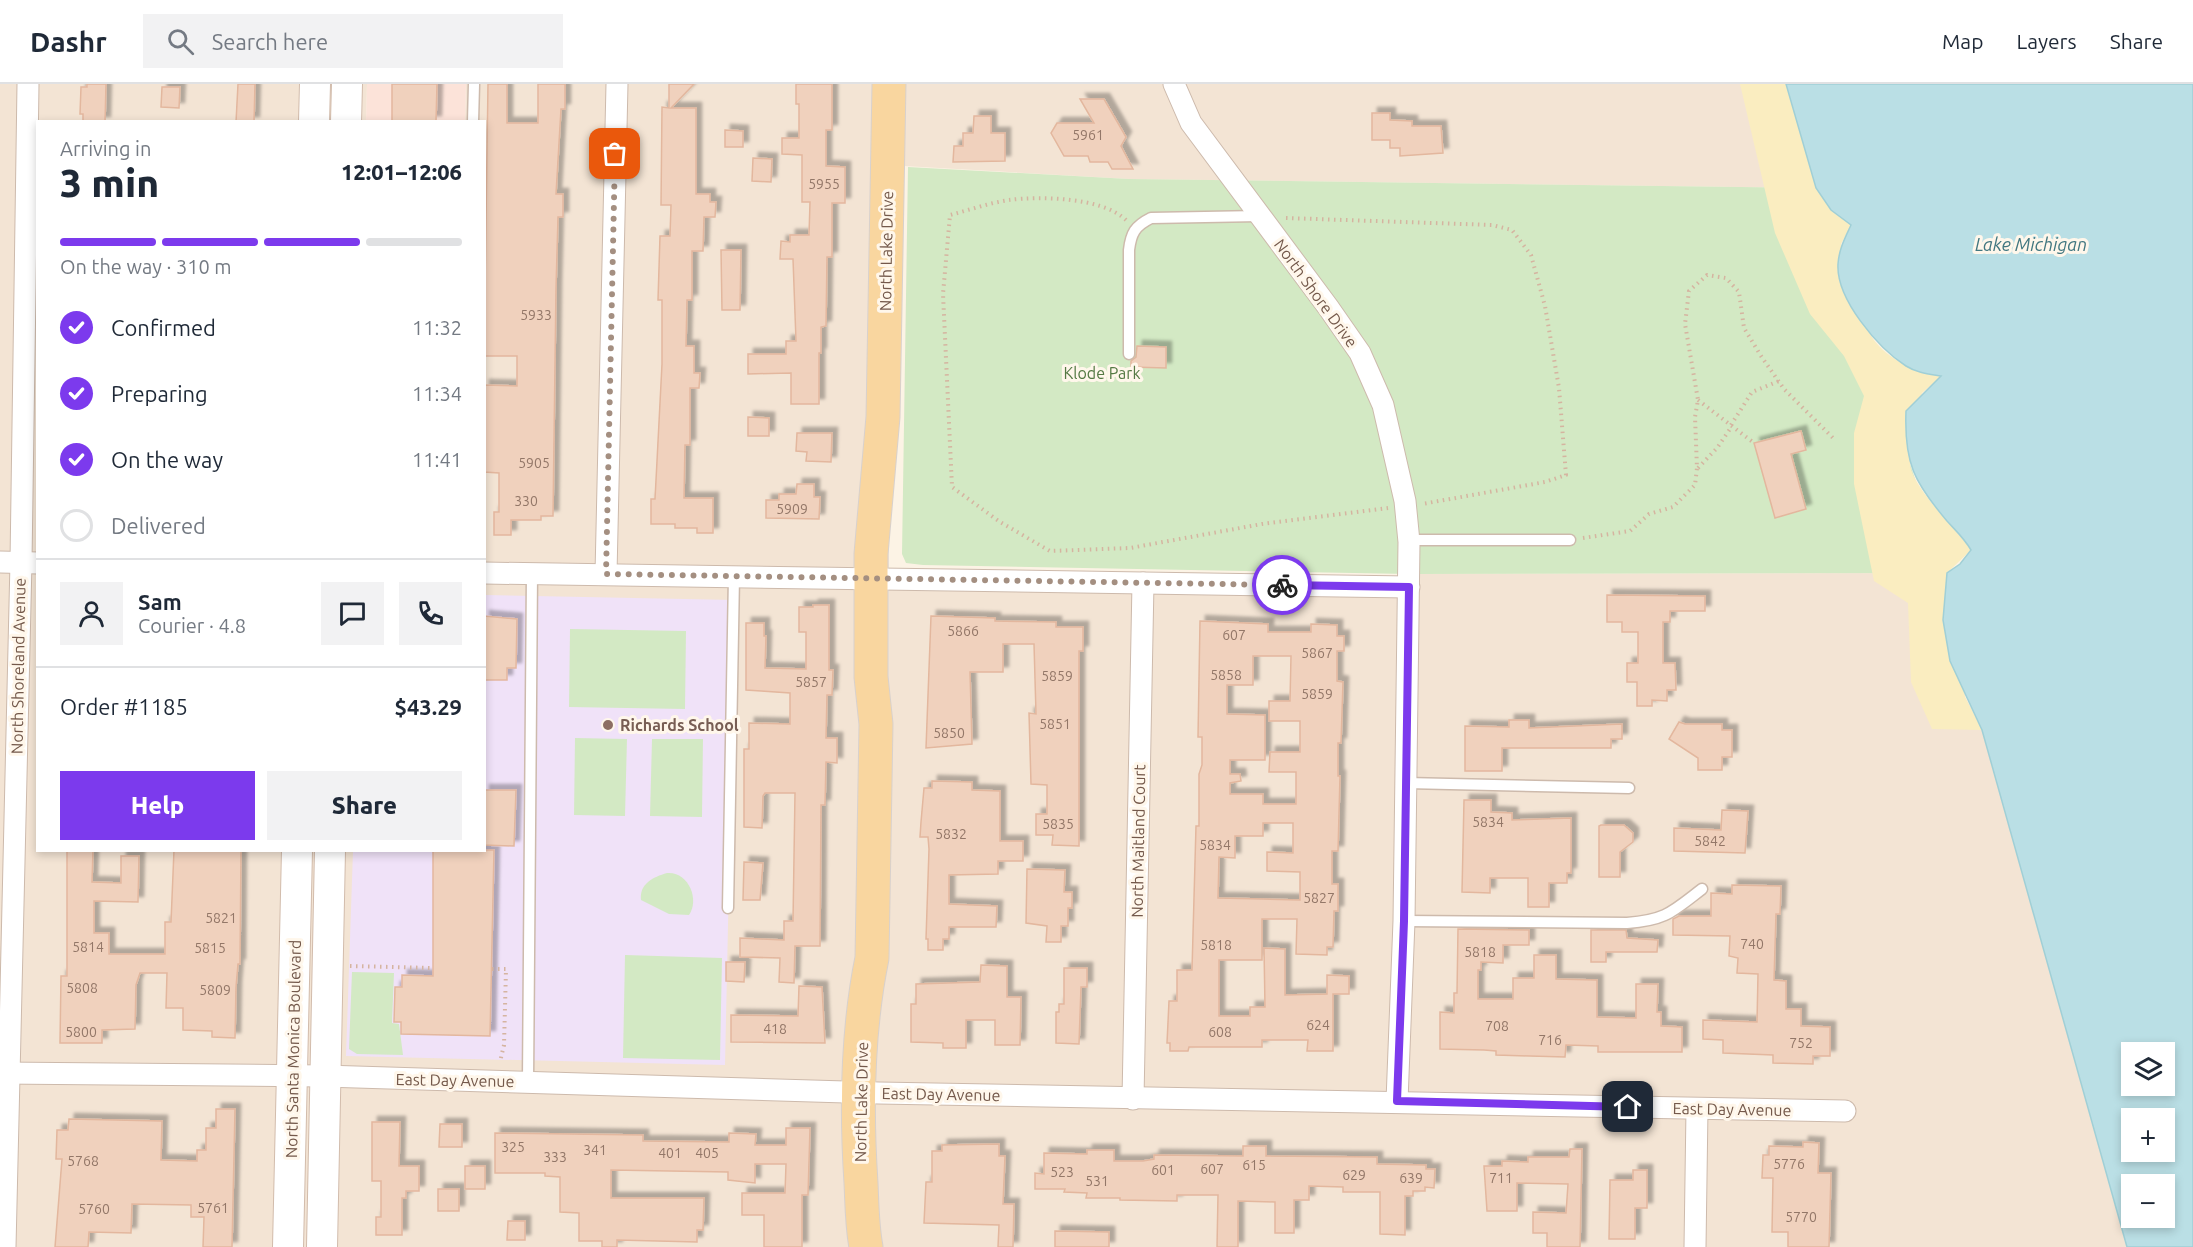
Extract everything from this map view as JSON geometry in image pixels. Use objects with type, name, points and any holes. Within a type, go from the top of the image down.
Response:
[{"type":"main road","name":"North Lake Drive","points":[[883,1247],[868,1093],[865,994],[872,958],[876,724],[871,677],[880,579],[878,450],[883,417],[889,84]]},
{"type":"main road","name":"North Lake Drive","points":[[866,1247],[858,1146],[868,1093]]},
{"type":"street","name":"North Shoreland Avenue","points":[[4,1247],[4,1073],[29,562],[28,84]]},
{"type":"street","points":[[314,120],[315,84]]},
{"type":"street","points":[[346,84],[346,120]]},
{"type":"street","points":[[606,574],[616,84]]},
{"type":"street","name":"North Shore Drive","points":[[1174,84],[1191,123],[1328,307],[1360,354],[1383,405],[1405,506],[1409,540],[1404,921],[1397,1101]]},
{"type":"street","points":[[0,562],[29,562]]},
{"type":"street","points":[[486,573],[1409,587]]},
{"type":"street","name":"North Maitland Court","points":[[1133,1099],[1143,583]]},
{"type":"street","name":"North Santa Monica Boulevard","points":[[288,1247],[297,852]]},
{"type":"street","name":"North Santa Monica Boulevard","points":[[322,1247],[330,852]]},
{"type":"street","name":"East Day Avenue","points":[[4,1073],[292,1076],[1133,1099],[1397,1101],[1845,1111]]},
{"type":"street","points":[[1695,1247],[1697,1109]]},
{"type":"lane","points":[[473,120],[474,84]]},
{"type":"lane","points":[[1129,354],[1129,250],[1138,224],[1151,218],[1259,216]]},
{"type":"lane","points":[[1409,540],[1570,540]]},
{"type":"lane","points":[[528,1081],[532,573]]},
{"type":"lane","points":[[728,908],[734,576]]},
{"type":"lane","points":[[1406,783],[1629,788]]},
{"type":"lane","points":[[1404,921],[1568,923],[1655,921],[1668,915],[1702,889]]},
{"type":"path","points":[[1135,229],[1120,215],[1093,202],[1009,200],[950,215],[943,294],[952,488],[1000,522],[1050,551],[1131,549],[1262,524],[1405,506],[1545,482],[1566,475],[1558,388],[1545,306],[1532,255],[1512,230],[1492,225],[1259,216]]},
{"type":"path","points":[[1570,540],[1630,531],[1649,514],[1673,507],[1695,485],[1697,468],[1695,417],[1698,400],[1685,324],[1689,291],[1707,275],[1726,278],[1739,291],[1744,328],[1779,381],[1835,440]]},
{"type":"path","points":[[1697,468],[1717,448],[1752,392],[1779,381]]},
{"type":"path","points":[[1698,400],[1754,443]]},
{"type":"path","points":[[345,966],[433,968]]},
{"type":"path","points":[[492,969],[506,969],[504,1045],[500,1063]]},
{"type":"shaded area","points":[[0,84],[367,84],[366,120],[36,120],[36,852],[486,852],[486,120],[465,120],[466,84],[1786,84],[1816,188],[1129,179],[887,165],[889,578],[1408,587],[1409,574],[1947,573],[1965,697],[1982,730],[2127,1247],[0,1247]]},
{"type":"shaded area","points":[[367,84],[466,84],[465,120],[366,120]]},
{"type":"shaded area","name":"Richards School","points":[[486,595],[735,600],[725,1065],[346,1056],[353,852],[486,852]]},
{"type":"green space","name":"Klode Park","points":[[908,167],[1129,179],[1816,188],[1947,573],[1409,574],[906,563],[902,554]]},
{"type":"green space","points":[[570,629],[686,631],[685,709],[569,707]]},
{"type":"green space","points":[[575,738],[627,739],[625,816],[574,815]]},
{"type":"green space","points":[[652,739],[703,739],[702,817],[650,816]]},
{"type":"green space","points":[[667,873],[681,876],[690,887],[693,901],[689,915],[669,914],[641,900],[645,885]]},
{"type":"green space","points":[[625,955],[722,958],[720,1060],[623,1058]]},
{"type":"green space","points":[[352,972],[394,973],[392,1023],[399,1024],[403,1055],[357,1054],[349,1049]]},
{"type":"sand","points":[[1740,84],[1786,84],[1816,188],[1831,210],[1851,225],[1841,244],[1869,332],[1882,349],[1891,356],[1921,371],[1942,376],[1922,393],[1910,462],[1917,483],[1925,495],[1971,550],[1947,573],[1965,697],[1982,730],[1932,729],[1911,682],[1908,603],[1874,581],[1854,484],[1854,433],[1864,396],[1844,356],[1810,314],[1775,233]]},
{"type":"water","name":"Lake Michigan","points":[[1786,84],[2193,84],[2193,1247],[2127,1247],[2122,1228],[2175,1228],[2175,1174],[2121,1174],[2121,1226],[1982,730],[1950,661],[1943,620],[1947,573],[1960,564],[1971,550],[1926,495],[1919,483],[1909,458],[1906,429],[1906,411],[1941,376],[1919,372],[1895,358],[1872,335],[1851,307],[1839,278],[1838,264],[1851,225],[1831,210],[1816,188]]},
{"type":"building","points":[[87,84],[106,84],[105,120],[83,120],[83,114],[80,114],[81,87],[87,87]]},
{"type":"building","points":[[238,84],[255,84],[254,120],[236,120]]},
{"type":"building","points":[[392,84],[437,84],[436,120],[392,120]]},
{"type":"building","points":[[488,84],[507,84],[507,123],[538,123],[538,84],[565,84],[565,109],[561,109],[556,194],[563,194],[563,217],[558,217],[553,516],[541,516],[541,520],[511,520],[511,535],[494,535],[494,512],[499,512],[499,473],[486,472],[486,385],[517,386],[517,356],[486,356]]},
{"type":"building","points":[[669,84],[694,84],[671,108],[696,108],[696,194],[710,194],[710,202],[716,202],[715,217],[704,217],[703,251],[692,251],[692,300],[687,300],[686,346],[694,346],[694,373],[700,373],[699,388],[690,388],[690,445],[685,445],[684,498],[713,498],[713,533],[697,533],[697,528],[675,528],[675,524],[651,524],[651,499],[655,499],[662,364],[662,300],[658,300],[660,236],[670,236],[671,205],[661,205],[662,107],[669,108]]},
{"type":"building","points":[[796,84],[832,84],[832,130],[826,130],[826,166],[845,167],[845,203],[832,203],[832,257],[827,257],[826,326],[821,327],[821,353],[819,353],[819,404],[791,404],[791,373],[748,374],[748,354],[786,354],[786,341],[796,341],[793,259],[780,259],[781,241],[790,242],[790,235],[809,235],[810,202],[802,202],[802,155],[782,154],[782,138],[799,138],[799,104],[796,104]]},
{"type":"building","points":[[162,87],[180,87],[179,108],[161,107]]},
{"type":"building","points":[[1080,99],[1104,99],[1126,137],[1121,146],[1133,169],[1112,169],[1108,162],[1090,162],[1088,156],[1064,156],[1051,133],[1057,123],[1094,123]]},
{"type":"building","points":[[1372,113],[1390,113],[1390,120],[1412,121],[1412,126],[1441,126],[1443,153],[1400,156],[1400,148],[1390,148],[1390,140],[1372,140]]},
{"type":"building","points":[[974,116],[991,116],[991,133],[1005,133],[1005,161],[953,162],[954,146],[963,146],[963,133],[973,133]]},
{"type":"building","points":[[725,130],[743,131],[743,147],[725,147]]},
{"type":"building","points":[[753,158],[772,159],[771,182],[752,181]]},
{"type":"building","points":[[721,250],[741,250],[740,310],[722,310]]},
{"type":"building","points":[[1137,346],[1166,347],[1166,368],[1131,367],[1131,361],[1136,357]]},
{"type":"building","points":[[748,417],[769,418],[769,436],[748,436]]},
{"type":"building","points":[[1801,431],[1806,450],[1791,454],[1806,509],[1775,518],[1754,443]]},
{"type":"building","points":[[797,433],[832,433],[831,462],[806,461],[807,452],[796,451]]},
{"type":"building","points":[[797,484],[814,484],[814,497],[820,497],[819,519],[766,518],[766,500],[779,500],[779,494],[796,494]]},
{"type":"building","points":[[1607,595],[1705,596],[1705,611],[1670,611],[1670,622],[1663,622],[1663,663],[1675,663],[1676,690],[1667,690],[1667,701],[1652,700],[1652,706],[1637,706],[1637,682],[1627,682],[1627,663],[1638,663],[1638,632],[1622,632],[1622,622],[1607,622]]},
{"type":"building","points":[[813,605],[829,605],[829,670],[833,670],[832,695],[827,695],[826,738],[837,738],[837,763],[826,762],[825,805],[821,805],[820,946],[795,946],[794,983],[779,982],[780,958],[740,957],[740,938],[784,940],[784,921],[793,921],[795,793],[765,793],[762,828],[744,827],[744,749],[749,749],[749,723],[790,724],[790,693],[746,690],[746,623],[764,623],[765,668],[806,669],[806,632],[799,632],[799,607],[813,607]]},
{"type":"building","points":[[486,616],[517,619],[516,668],[507,668],[507,680],[486,680]]},
{"type":"building","points":[[931,616],[995,618],[995,621],[1056,622],[1056,627],[1083,627],[1083,651],[1079,651],[1079,846],[1052,845],[1053,835],[1036,835],[1036,814],[1047,814],[1047,785],[1031,784],[1029,713],[1036,714],[1034,644],[1003,644],[1003,672],[970,672],[972,744],[926,748]]},
{"type":"building","points":[[1200,621],[1268,624],[1268,632],[1311,632],[1311,624],[1337,625],[1337,636],[1344,636],[1344,651],[1337,651],[1337,681],[1343,682],[1341,743],[1338,743],[1338,776],[1340,776],[1338,851],[1332,851],[1332,884],[1338,884],[1338,911],[1334,911],[1333,947],[1327,947],[1327,955],[1296,954],[1297,919],[1262,919],[1262,960],[1219,960],[1219,1016],[1250,1016],[1250,1007],[1265,1007],[1264,948],[1285,949],[1285,995],[1327,994],[1327,975],[1349,976],[1349,994],[1333,994],[1333,1051],[1307,1051],[1308,1040],[1262,1040],[1262,1047],[1189,1047],[1188,1051],[1170,1051],[1170,1043],[1167,1043],[1169,1001],[1177,1001],[1177,970],[1192,970],[1196,826],[1199,826],[1199,774],[1202,765],[1202,737],[1198,737]],"holes":[[[1253,656],[1291,656],[1290,701],[1269,701],[1269,721],[1300,721],[1300,752],[1270,752],[1269,772],[1296,772],[1296,804],[1263,804],[1263,794],[1230,794],[1230,783],[1241,781],[1240,774],[1230,774],[1230,760],[1265,760],[1265,715],[1227,714],[1227,685],[1253,685]],[[1263,823],[1293,823],[1293,853],[1267,852],[1267,871],[1300,872],[1300,900],[1218,898],[1219,857],[1235,858],[1235,836],[1263,836]]]},
{"type":"building","points":[[1509,720],[1529,720],[1529,728],[1622,724],[1622,739],[1611,739],[1611,748],[1502,748],[1502,771],[1465,771],[1465,726],[1509,727]]},
{"type":"building","points":[[1679,722],[1722,724],[1722,730],[1732,730],[1732,757],[1722,757],[1722,770],[1698,770],[1698,758],[1669,739]]},
{"type":"building","points":[[932,781],[972,782],[972,790],[1000,791],[1000,841],[1023,841],[1023,861],[998,861],[998,874],[949,875],[949,904],[997,906],[996,927],[949,927],[949,939],[943,939],[943,950],[928,950],[928,939],[926,939],[929,849],[928,837],[920,837],[924,788],[932,788]]},
{"type":"building","points":[[486,790],[516,790],[514,846],[486,845]]},
{"type":"building","points":[[1464,800],[1491,800],[1491,812],[1512,813],[1512,820],[1571,818],[1571,873],[1567,873],[1567,883],[1549,883],[1549,907],[1528,907],[1528,878],[1490,878],[1490,893],[1462,892]]},
{"type":"building","points":[[1722,810],[1748,811],[1745,853],[1674,851],[1674,828],[1721,830]]},
{"type":"building","points":[[1624,825],[1633,833],[1633,842],[1620,852],[1620,877],[1599,877],[1599,826]]},
{"type":"building","points":[[494,850],[490,1036],[401,1034],[401,1022],[394,1022],[395,987],[402,987],[402,975],[433,976],[433,852]]},
{"type":"building","points":[[67,852],[93,852],[92,882],[121,883],[121,856],[139,856],[138,902],[94,901],[94,933],[109,933],[109,954],[165,954],[165,922],[171,922],[174,852],[241,852],[240,964],[238,964],[236,987],[235,1038],[212,1037],[212,1031],[183,1030],[183,1008],[166,1008],[167,973],[140,973],[136,985],[135,1029],[102,1030],[102,1043],[60,1043],[61,976],[67,976]]},
{"type":"building","points":[[744,862],[763,863],[760,900],[743,900]]},
{"type":"building","points":[[1027,869],[1065,870],[1064,892],[1072,892],[1072,908],[1068,908],[1068,926],[1061,926],[1061,942],[1046,942],[1047,926],[1026,923]]},
{"type":"building","points":[[1732,885],[1781,886],[1780,914],[1776,914],[1774,980],[1786,981],[1786,1009],[1801,1009],[1801,1026],[1830,1027],[1830,1056],[1813,1056],[1813,1064],[1773,1063],[1773,1055],[1723,1053],[1723,1040],[1703,1039],[1703,1020],[1757,1022],[1758,974],[1737,973],[1738,958],[1729,956],[1730,936],[1673,935],[1673,919],[1679,916],[1711,916],[1711,893],[1732,894]]},
{"type":"building","points":[[1458,929],[1529,930],[1529,945],[1503,945],[1503,963],[1481,962],[1481,970],[1478,970],[1478,999],[1513,999],[1513,978],[1534,978],[1534,955],[1556,955],[1556,979],[1597,980],[1597,1017],[1636,1018],[1636,984],[1658,984],[1657,1012],[1661,1012],[1661,1026],[1682,1027],[1682,1052],[1598,1052],[1598,1046],[1566,1045],[1565,1057],[1496,1055],[1496,1051],[1440,1049],[1440,1012],[1454,1013],[1454,993],[1457,993]]},
{"type":"building","points":[[1591,930],[1626,930],[1627,938],[1658,940],[1657,952],[1606,952],[1606,962],[1591,962]]},
{"type":"building","points":[[726,962],[745,962],[744,982],[726,981]]},
{"type":"building","points":[[981,965],[1007,966],[1007,997],[1021,997],[1020,1045],[995,1045],[995,1020],[966,1020],[966,1048],[943,1048],[943,1043],[911,1042],[911,1004],[916,1004],[916,984],[980,982]]},
{"type":"building","points":[[1064,968],[1087,968],[1087,987],[1081,987],[1079,1044],[1056,1043],[1056,1012],[1059,1012],[1059,1004],[1064,1004]]},
{"type":"building","points":[[799,986],[822,987],[825,1043],[731,1042],[731,1015],[798,1016]]},
{"type":"building","points":[[216,1109],[235,1109],[232,1247],[203,1247],[204,1217],[191,1217],[191,1205],[132,1204],[131,1233],[89,1232],[88,1247],[55,1247],[62,1159],[56,1159],[57,1130],[68,1130],[69,1119],[162,1121],[161,1160],[197,1161],[197,1150],[206,1150],[206,1128],[216,1128]]},
{"type":"building","points":[[372,1122],[400,1122],[399,1166],[419,1166],[419,1191],[406,1191],[406,1198],[402,1198],[402,1235],[376,1235],[376,1217],[381,1217],[381,1181],[372,1181]]},
{"type":"building","points":[[440,1124],[462,1124],[462,1147],[439,1147]]},
{"type":"building","points":[[786,1128],[810,1128],[808,1195],[802,1195],[802,1247],[764,1247],[764,1215],[742,1215],[742,1193],[785,1193],[786,1164],[755,1164],[755,1183],[728,1180],[728,1172],[611,1170],[611,1198],[704,1198],[703,1230],[697,1230],[697,1242],[617,1240],[617,1247],[602,1247],[602,1241],[579,1241],[579,1213],[560,1212],[560,1177],[545,1176],[545,1173],[495,1173],[495,1133],[643,1135],[643,1141],[729,1142],[729,1133],[756,1134],[755,1145],[786,1145]]},
{"type":"building","points":[[1803,1142],[1819,1143],[1818,1173],[1831,1173],[1829,1247],[1788,1247],[1788,1232],[1772,1232],[1773,1178],[1762,1178],[1763,1155],[1769,1155],[1769,1146],[1803,1147]]},
{"type":"building","points":[[999,1144],[999,1156],[1005,1156],[1003,1204],[1014,1204],[1013,1247],[998,1247],[999,1225],[924,1223],[926,1182],[932,1182],[932,1151],[942,1151],[942,1145]]},
{"type":"building","points":[[1243,1146],[1266,1146],[1266,1156],[1377,1157],[1377,1164],[1426,1165],[1426,1169],[1435,1169],[1434,1188],[1425,1187],[1425,1191],[1413,1191],[1413,1196],[1405,1196],[1405,1235],[1380,1234],[1380,1192],[1343,1192],[1343,1187],[1309,1186],[1309,1200],[1294,1200],[1294,1233],[1275,1233],[1275,1202],[1238,1201],[1238,1247],[1217,1247],[1218,1195],[1177,1195],[1177,1201],[1120,1200],[1120,1198],[1086,1198],[1087,1193],[1064,1192],[1065,1189],[1035,1189],[1035,1173],[1044,1174],[1044,1153],[1087,1154],[1087,1150],[1114,1150],[1114,1161],[1143,1161],[1154,1159],[1154,1155],[1243,1156]]},
{"type":"building","points":[[1570,1149],[1582,1149],[1580,1247],[1547,1247],[1547,1233],[1533,1233],[1533,1212],[1566,1213],[1568,1184],[1517,1183],[1517,1211],[1487,1211],[1484,1166],[1502,1166],[1502,1161],[1528,1162],[1528,1157],[1569,1157]]},
{"type":"building","points":[[465,1166],[485,1166],[485,1189],[465,1189]]},
{"type":"building","points":[[1633,1170],[1647,1170],[1647,1208],[1635,1208],[1635,1239],[1609,1239],[1610,1180],[1633,1180]]},
{"type":"building","points":[[438,1189],[459,1189],[459,1211],[438,1211]]},
{"type":"building","points":[[508,1221],[525,1221],[525,1240],[507,1240]]},
{"type":"building","points":[[1055,1231],[1109,1232],[1109,1247],[1055,1247]]},
{"type":"way so far","points":[[615,154],[606,574],[1282,585]]},
{"type":"place","name":"Richards School","points":[[608,725]]},
{"type":"route","points":[[1282,585],[1409,587],[1404,921],[1397,1101],[1628,1107]]}]
